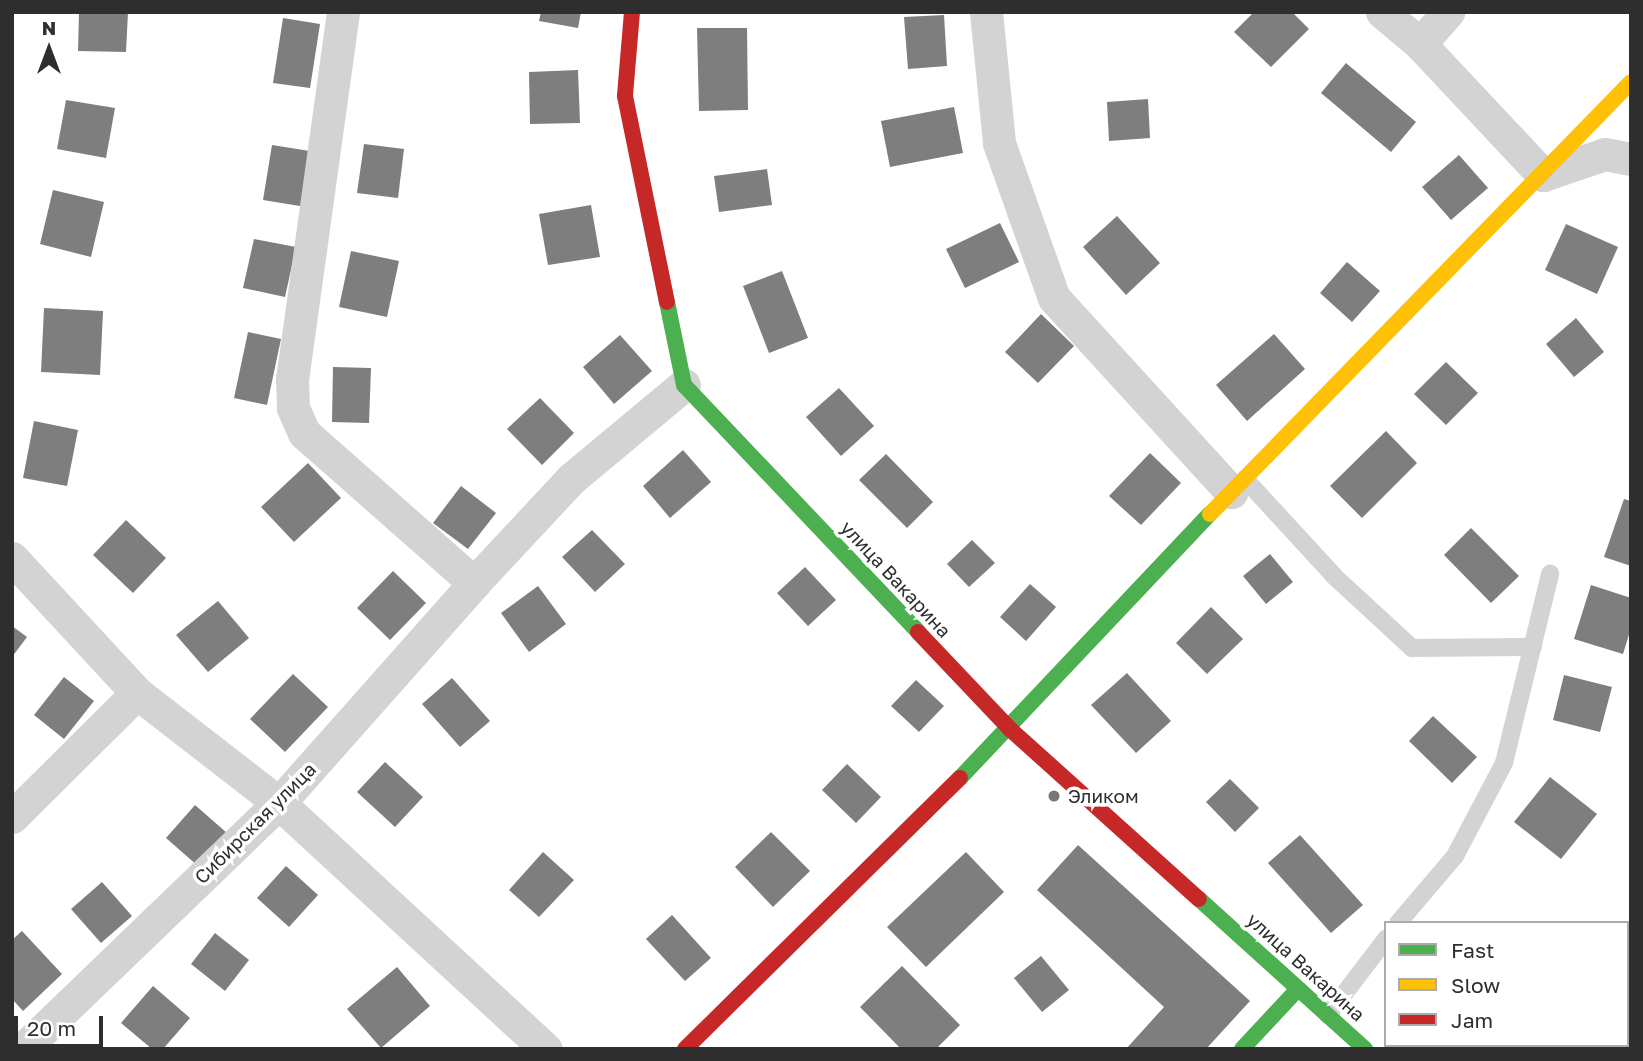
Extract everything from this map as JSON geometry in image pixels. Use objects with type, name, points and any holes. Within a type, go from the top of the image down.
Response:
[{"type":"street","points":[[343,12],[292,378],[293,408],[304,433],[474,583]]},
{"type":"street","points":[[632,12],[625,96],[684,385]]},
{"type":"street","points":[[986,12],[999,143],[1054,298],[1238,486]]},
{"type":"street","points":[[1382,12],[1420,44],[1543,175]]},
{"type":"street","points":[[1420,44],[1448,12]]},
{"type":"street","points":[[685,1049],[1010,729],[1238,486],[1631,82]]},
{"type":"street","points":[[1543,175],[1605,154],[1631,159]]},
{"type":"street","name":"Сибирская улица","points":[[23,1049],[279,803],[474,583],[571,479],[684,385]]},
{"type":"street","name":"улица Вакарина","points":[[684,385],[1010,729],[1365,1049]]},
{"type":"street","points":[[12,558],[136,693],[279,803],[547,1049]]},
{"type":"street","points":[[12,817],[136,693]]},
{"type":"street","points":[[1242,1049],[1298,989]]},
{"type":"lane","points":[[1238,486],[1412,648],[1533,647]]},
{"type":"lane","points":[[1400,921],[1455,856],[1504,763],[1550,574]]},
{"type":"lane","points":[[1328,1015],[1384,942]]},
{"type":"building","points":[[79,12],[128,12],[126,52],[78,51]]},
{"type":"building","points":[[541,12],[581,12],[578,28],[539,21]]},
{"type":"building","points":[[1254,12],[1292,12],[1309,29],[1271,67],[1234,32]]},
{"type":"building","points":[[944,15],[947,66],[908,69],[904,17]]},
{"type":"building","points":[[283,18],[320,24],[310,88],[273,83]]},
{"type":"building","points":[[697,28],[747,28],[748,110],[699,111]]},
{"type":"building","points":[[1346,63],[1416,122],[1391,152],[1321,93]]},
{"type":"building","points":[[578,70],[580,123],[530,124],[529,72]]},
{"type":"building","points":[[1148,99],[1150,138],[1109,141],[1107,102]]},
{"type":"building","points":[[66,100],[115,108],[106,158],[57,149]]},
{"type":"building","points":[[954,107],[963,153],[890,167],[881,121]]},
{"type":"building","points":[[364,144],[404,149],[398,198],[357,193]]},
{"type":"building","points":[[272,145],[316,152],[306,207],[263,200]]},
{"type":"building","points":[[1459,155],[1488,188],[1451,220],[1422,187]]},
{"type":"building","points":[[767,169],[772,205],[719,212],[714,176]]},
{"type":"building","points":[[53,190],[104,202],[91,257],[40,244]]},
{"type":"building","points":[[591,205],[600,257],[548,265],[539,214]]},
{"type":"building","points":[[1117,216],[1160,263],[1126,295],[1083,247]]},
{"type":"building","points":[[1000,223],[1019,262],[965,288],[946,249]]},
{"type":"building","points":[[1566,224],[1618,247],[1597,294],[1545,270]]},
{"type":"building","points":[[254,239],[296,247],[285,297],[243,288]]},
{"type":"building","points":[[351,251],[399,261],[387,317],[339,307]]},
{"type":"building","points":[[1347,262],[1380,291],[1352,322],[1320,293]]},
{"type":"building","points":[[782,271],[808,338],[769,353],[743,286]]},
{"type":"building","points":[[44,308],[103,311],[100,375],[41,372]]},
{"type":"building","points":[[1041,314],[1074,346],[1038,383],[1005,352]]},
{"type":"building","points":[[1576,318],[1604,352],[1574,377],[1546,344]]},
{"type":"building","points":[[248,332],[281,339],[267,405],[234,398]]},
{"type":"building","points":[[1274,334],[1305,369],[1247,421],[1216,385]]},
{"type":"building","points":[[620,335],[652,371],[614,404],[583,367]]},
{"type":"building","points":[[1446,362],[1478,393],[1446,425],[1414,394]]},
{"type":"building","points":[[333,367],[371,368],[369,423],[332,422]]},
{"type":"building","points":[[839,388],[874,426],[841,456],[806,417]]},
{"type":"building","points":[[540,398],[574,433],[542,465],[507,429]]},
{"type":"building","points":[[34,421],[78,430],[67,486],[23,478]]},
{"type":"building","points":[[1386,431],[1417,463],[1362,518],[1330,486]]},
{"type":"building","points":[[683,450],[711,482],[670,518],[643,486]]},
{"type":"building","points":[[1150,453],[1181,483],[1141,525],[1109,496]]},
{"type":"building","points":[[886,454],[933,502],[907,528],[859,480]]},
{"type":"building","points":[[308,463],[341,498],[294,542],[261,507]]},
{"type":"building","points":[[461,486],[496,513],[468,549],[433,523]]},
{"type":"building","points":[[1624,499],[1631,501],[1631,566],[1604,557]]},
{"type":"building","points":[[126,520],[166,558],[133,593],[93,555]]},
{"type":"building","points":[[1471,528],[1519,576],[1491,603],[1444,555]]},
{"type":"building","points":[[592,530],[625,564],[595,592],[562,557]]},
{"type":"building","points":[[972,540],[995,563],[969,587],[947,564]]},
{"type":"building","points":[[1270,554],[1293,582],[1266,604],[1243,576]]},
{"type":"building","points":[[805,567],[836,600],[808,626],[777,593]]},
{"type":"building","points":[[393,571],[426,603],[390,640],[357,608]]},
{"type":"building","points":[[1030,584],[1056,607],[1026,641],[1000,617]]},
{"type":"building","points":[[1591,585],[1631,598],[1631,628],[1623,654],[1574,639]]},
{"type":"building","points":[[538,586],[566,624],[529,652],[501,613]]},
{"type":"building","points":[[218,601],[249,638],[208,672],[176,635]]},
{"type":"building","points":[[1211,607],[1243,639],[1207,674],[1176,643]]},
{"type":"building","points":[[12,626],[27,637],[12,657]]},
{"type":"building","points":[[1127,673],[1171,721],[1136,753],[1091,705]]},
{"type":"building","points":[[293,674],[328,707],[285,752],[250,719]]},
{"type":"building","points":[[1564,675],[1612,687],[1600,732],[1553,720]]},
{"type":"building","points":[[64,677],[94,701],[64,739],[34,715]]},
{"type":"building","points":[[452,678],[490,721],[460,747],[422,704]]},
{"type":"building","points":[[916,680],[944,706],[919,732],[891,706]]},
{"type":"building","points":[[1433,716],[1477,757],[1452,783],[1409,741]]},
{"type":"building","points":[[385,762],[423,797],[395,827],[357,792]]},
{"type":"building","points":[[847,764],[881,797],[856,823],[822,790]]},
{"type":"building","points":[[1550,777],[1597,814],[1561,859],[1514,822]]},
{"type":"building","points":[[1230,779],[1259,808],[1235,832],[1206,802]]},
{"type":"building","points":[[195,805],[227,833],[198,866],[166,838]]},
{"type":"building","points":[[771,832],[810,871],[773,907],[735,867]]},
{"type":"building","points":[[1300,835],[1363,905],[1331,933],[1268,863]]},
{"type":"building","points":[[1078,845],[1250,1001],[1206,1049],[1126,1049],[1164,1007],[1037,890]]},
{"type":"building","points":[[543,852],[574,880],[539,917],[509,890]]},
{"type":"building","points":[[966,852],[1004,892],[926,967],[887,927]]},
{"type":"building","points":[[286,866],[318,895],[289,927],[257,898]]},
{"type":"building","points":[[102,882],[132,916],[101,943],[71,909]]},
{"type":"building","points":[[672,915],[711,958],[685,981],[646,939]]},
{"type":"building","points":[[22,931],[62,974],[23,1011],[12,999],[12,940]]},
{"type":"building","points":[[215,933],[249,960],[225,991],[191,964]]},
{"type":"building","points":[[1041,956],[1069,990],[1042,1012],[1014,978]]},
{"type":"building","points":[[902,966],[960,1025],[936,1049],[901,1049],[860,1007]]},
{"type":"building","points":[[397,967],[430,1006],[381,1048],[347,1009]]},
{"type":"building","points":[[153,986],[190,1018],[163,1049],[152,1049],[121,1023]]},
{"type":"traffic: fast","points":[[667,302],[684,385],[918,632]]},
{"type":"traffic: fast","points":[[960,778],[1210,514]]},
{"type":"traffic: fast","points":[[1199,899],[1365,1049]]},
{"type":"traffic: fast","points":[[1242,1049],[1298,989]]},
{"type":"traffic: slow","points":[[1210,514],[1631,82]]},
{"type":"traffic: jam","points":[[632,12],[625,96],[667,302]]},
{"type":"traffic: jam","points":[[918,632],[1010,729],[1199,899]]},
{"type":"traffic: jam","points":[[685,1049],[960,778]]},
{"type":"place","name":"Эликом","points":[[1054,796]]}]
